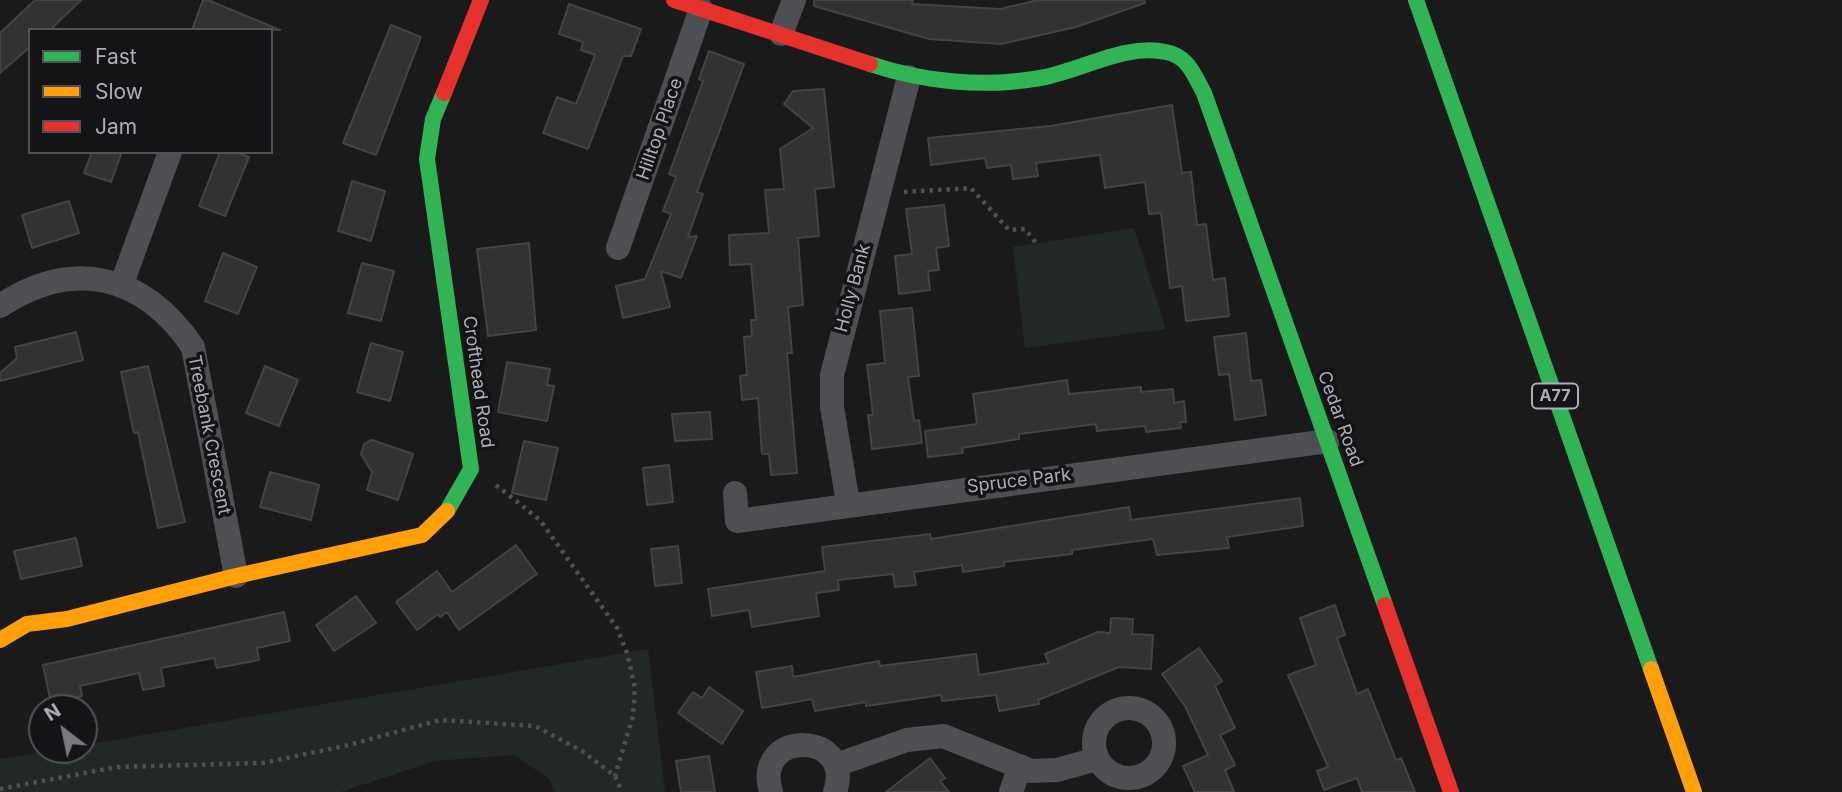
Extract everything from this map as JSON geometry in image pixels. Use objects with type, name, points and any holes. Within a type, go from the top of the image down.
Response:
[{"type":"main road","name":"Crofthead Road","points":[[0,640],[27,624],[67,619],[236,576],[422,535],[447,515],[461,495],[471,469],[427,159],[433,119],[481,0]]},
{"type":"main road","points":[[674,0],[909,77]]},
{"type":"main road","name":"A77","points":[[1416,0],[1694,792]]},
{"type":"main road","name":"Cedar Road","points":[[909,77],[988,83],[1041,78],[1146,49],[1169,52],[1187,61],[1204,93],[1451,792]]},
{"type":"street","points":[[781,34],[794,0]]},
{"type":"street","name":"Hilltop Place","points":[[618,248],[701,9]]},
{"type":"street","name":"Holly Bank","points":[[848,503],[832,407],[832,375],[909,77]]},
{"type":"street","points":[[121,286],[169,154]]},
{"type":"street","name":"Treebank Crescent","points":[[0,306],[45,281],[85,278],[121,286],[152,300],[178,326],[193,347],[236,576]]},
{"type":"street","name":"Spruce Park","points":[[735,493],[737,521],[848,503],[1328,441]]},
{"type":"street","points":[[1140,709],[1159,724],[1164,747],[1149,784],[1118,777],[1106,770],[1097,759],[1094,748],[1099,725],[1117,710],[1140,709]]},
{"type":"street","points":[[836,765],[907,740],[943,736],[1031,771],[1058,770],[1097,759]]},
{"type":"street","points":[[771,792],[769,770],[774,759],[783,750],[794,745],[819,747],[836,765],[838,782],[835,792]]},
{"type":"street","points":[[1011,792],[1020,766]]},
{"type":"path","points":[[878,194],[971,188],[1009,230],[1025,229],[1037,244]]},
{"type":"path","points":[[471,469],[540,520],[617,628],[627,653],[635,688],[633,716],[615,776]]},
{"type":"path","points":[[0,789],[117,767],[263,763],[349,745],[440,720],[535,726],[582,751],[615,776],[622,792]]},
{"type":"shaded area","points":[[1134,228],[1166,329],[1025,348],[1013,247]]},
{"type":"shaded area","points":[[648,649],[665,792],[556,792],[548,778],[514,755],[435,761],[340,792],[0,792],[0,759],[28,754],[28,764],[98,764],[98,743]]},
{"type":"building","points":[[35,0],[81,0],[52,28],[28,28],[28,49],[0,73],[0,33]]},
{"type":"building","points":[[203,0],[208,0],[280,30],[273,28],[193,28]]},
{"type":"building","points":[[814,0],[913,0],[912,4],[1000,9],[1038,0],[1144,0],[1145,3],[1076,27],[1001,44],[929,39],[814,6]]},
{"type":"building","points":[[569,4],[641,29],[631,56],[623,56],[588,149],[543,133],[557,97],[576,104],[595,55],[581,50],[583,42],[559,34]]},
{"type":"building","points":[[391,25],[421,37],[376,155],[343,143]]},
{"type":"building","points":[[709,51],[744,64],[697,192],[703,194],[688,237],[697,236],[681,278],[661,271],[670,307],[623,318],[616,286],[645,279],[671,214],[663,211],[676,177],[669,174],[703,81],[699,79]]},
{"type":"building","points":[[824,89],[834,187],[815,189],[819,236],[798,238],[803,305],[788,307],[792,353],[787,353],[797,473],[771,475],[769,454],[762,454],[758,398],[742,400],[740,376],[747,375],[744,337],[752,336],[751,320],[756,320],[751,264],[730,265],[729,235],[769,233],[765,190],[784,189],[780,149],[813,128],[784,104],[793,91]]},
{"type":"building","points":[[1172,105],[1182,173],[1191,172],[1197,225],[1206,224],[1213,280],[1225,278],[1229,316],[1186,321],[1182,286],[1170,288],[1161,213],[1149,214],[1145,182],[1105,188],[1100,155],[1036,163],[1038,176],[1013,179],[1011,165],[987,168],[985,158],[931,165],[928,138],[1050,126]]},
{"type":"building","points":[[91,154],[121,154],[111,182],[84,173]]},
{"type":"building","points":[[219,154],[242,154],[249,157],[225,216],[199,206]]},
{"type":"building","points":[[352,181],[385,191],[371,241],[338,231]]},
{"type":"building","points":[[69,201],[79,233],[32,248],[22,215]]},
{"type":"building","points":[[944,205],[949,246],[936,248],[939,270],[928,271],[930,290],[899,294],[895,256],[912,254],[906,209]]},
{"type":"building","points":[[529,243],[536,330],[488,336],[477,249]]},
{"type":"building","points":[[223,253],[257,267],[238,314],[205,301]]},
{"type":"building","points":[[362,263],[394,271],[381,321],[348,313]]},
{"type":"building","points":[[912,308],[919,376],[908,377],[914,421],[919,420],[922,443],[872,449],[868,415],[873,415],[867,365],[885,363],[880,311]]},
{"type":"building","points":[[76,332],[83,360],[0,381],[0,373],[17,358],[15,347]]},
{"type":"building","points":[[1246,333],[1251,381],[1261,380],[1266,415],[1235,420],[1229,374],[1219,375],[1214,337]]},
{"type":"building","points":[[371,343],[403,352],[390,401],[357,392]]},
{"type":"building","points":[[507,362],[550,369],[547,385],[554,386],[547,421],[498,412]]},
{"type":"building","points":[[148,366],[185,522],[158,528],[138,432],[134,433],[121,372]]},
{"type":"building","points":[[265,366],[298,380],[279,426],[246,413]]},
{"type":"building","points":[[1067,380],[1069,394],[1141,387],[1141,392],[1173,389],[1174,403],[1184,401],[1186,422],[1180,422],[1181,428],[1146,432],[1145,426],[1097,431],[1096,424],[1019,434],[1019,439],[962,448],[963,453],[928,457],[925,431],[977,424],[973,394]]},
{"type":"building","points":[[710,412],[712,439],[675,441],[672,414]]},
{"type":"building","points":[[372,440],[413,454],[398,500],[367,490],[372,472],[361,454],[364,444]]},
{"type":"building","points":[[524,441],[558,448],[546,500],[512,493]]},
{"type":"building","points":[[669,465],[673,502],[647,505],[643,468]]},
{"type":"building","points":[[270,472],[319,485],[311,520],[260,507]]},
{"type":"building","points":[[1300,498],[1303,526],[1227,537],[1229,548],[1157,555],[1153,539],[1072,550],[1072,554],[1004,562],[1004,566],[963,572],[962,565],[914,572],[916,585],[895,587],[893,574],[838,580],[839,590],[816,593],[819,616],[752,627],[749,610],[712,616],[708,589],[825,571],[822,547],[930,534],[931,539],[1129,507],[1131,520]]},
{"type":"building","points":[[76,538],[82,566],[21,579],[14,551]]},
{"type":"building","points":[[516,545],[537,574],[459,630],[447,612],[440,617],[438,614],[417,630],[396,602],[437,571],[452,592]]},
{"type":"building","points":[[678,546],[682,583],[655,586],[651,549]]},
{"type":"building","points":[[356,596],[376,623],[334,651],[316,625]]},
{"type":"building","points":[[1335,605],[1345,635],[1337,638],[1357,694],[1368,689],[1396,760],[1401,758],[1415,792],[1362,792],[1357,778],[1324,790],[1317,771],[1328,767],[1288,675],[1316,665],[1300,618]]},
{"type":"building","points":[[284,612],[290,641],[257,648],[259,660],[217,668],[214,658],[161,668],[164,686],[143,690],[139,673],[80,686],[82,694],[49,694],[43,665]]},
{"type":"building","points":[[1111,618],[1133,619],[1132,634],[1153,635],[1151,669],[1119,667],[1038,700],[1039,704],[999,711],[996,695],[942,701],[941,695],[866,706],[866,702],[815,711],[812,699],[762,708],[756,672],[792,666],[793,677],[879,661],[880,666],[976,654],[979,675],[1049,663],[1045,654],[1098,632],[1110,633]]},
{"type":"building","points":[[1199,648],[1222,681],[1215,686],[1235,728],[1220,735],[1235,765],[1225,770],[1234,792],[1195,792],[1183,766],[1208,755],[1185,706],[1162,674]]},
{"type":"building","points":[[709,687],[743,711],[722,744],[678,713],[693,692],[702,698]]},
{"type":"building","points":[[709,756],[715,792],[681,792],[676,761]]},
{"type":"building","points":[[930,758],[945,778],[940,781],[949,792],[886,792]]},
{"type":"traffic: fast","points":[[1416,0],[1651,669]]},
{"type":"traffic: fast","points":[[870,64],[933,79],[997,83],[1056,75],[1135,51],[1166,52],[1185,62],[1204,93],[1385,605]]},
{"type":"traffic: fast","points":[[444,93],[433,119],[427,159],[471,469],[447,511]]},
{"type":"traffic: slow","points":[[0,640],[27,624],[67,619],[236,576],[422,535],[447,511]]},
{"type":"traffic: slow","points":[[1651,669],[1694,792]]},
{"type":"traffic: jam","points":[[444,93],[481,0]]},
{"type":"traffic: jam","points":[[674,0],[870,64]]},
{"type":"traffic: jam","points":[[1385,605],[1451,792]]}]
